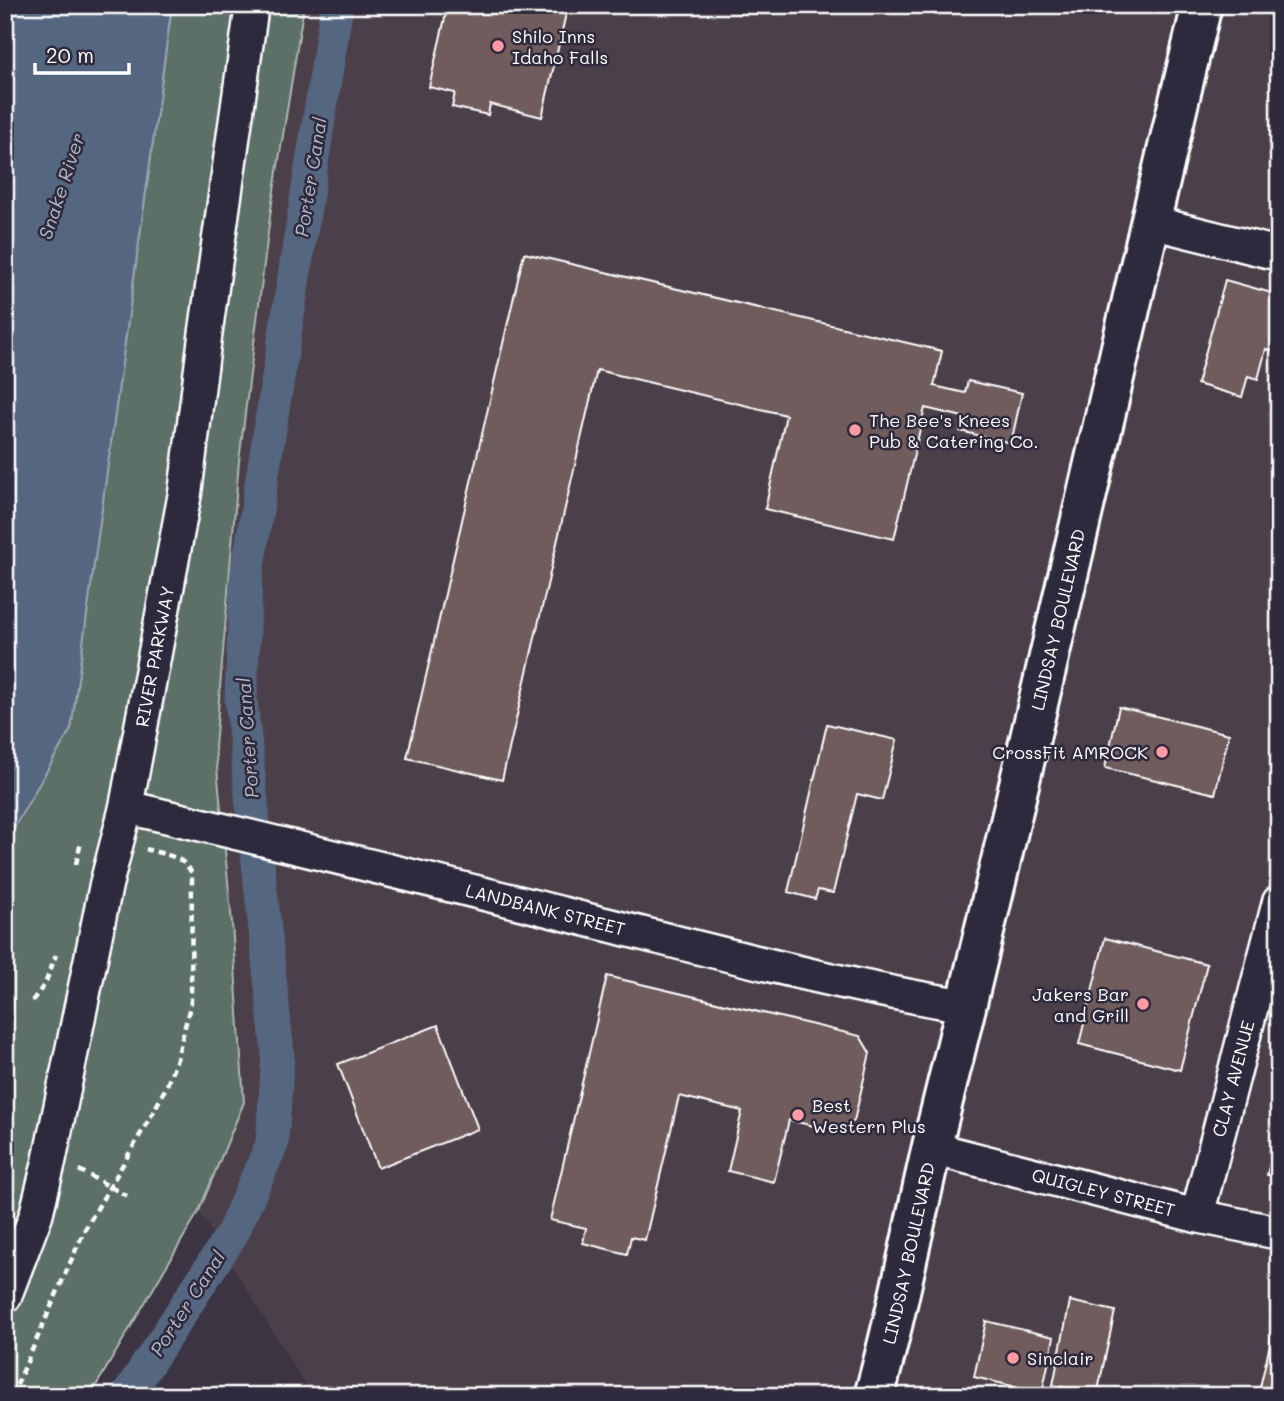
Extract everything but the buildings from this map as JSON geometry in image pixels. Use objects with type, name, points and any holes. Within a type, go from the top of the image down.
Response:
[{"type":"street","name":"RIVER PARKWAY","points":[[5,1296],[36,1215],[106,885],[126,807],[185,493],[252,5]]},
{"type":"street","name":"LINDSAY BOULEVARD","points":[[874,1396],[1202,5]]},
{"type":"street","points":[[1150,222],[1279,254]]},
{"type":"street","name":"LANDBANK STREET","points":[[126,807],[301,847],[745,960],[911,997],[967,1006]]},
{"type":"street","name":"CLAY AVENUE","points":[[1197,1216],[1279,902]]},
{"type":"street","name":"QUIGLEY STREET","points":[[932,1148],[1197,1216],[1279,1233]]},
{"type":"path","points":[[75,867],[82,841]]},
{"type":"path","points":[[12,1396],[68,1265],[108,1186],[167,1085],[177,1059],[191,1002],[192,874],[188,864],[179,858],[159,853]]},
{"type":"path","points":[[32,1001],[45,984],[58,946]]},
{"type":"path","points":[[49,1162],[82,1171],[127,1196]]},
{"type":"shaded area","points":[[304,5],[1279,5],[1279,1396],[312,1396],[199,1211],[244,1102],[232,923],[215,747],[239,461],[271,209]]},
{"type":"green space","points":[[172,5],[304,5],[271,209],[239,461],[215,747],[232,923],[244,1102],[199,1211],[90,1396],[5,1396],[5,842],[71,729]]},
{"type":"water","name":"Snake River","points":[[5,5],[172,5],[71,729],[5,843]]},
{"type":"waterway","name":"Porter Canal","points":[[127,1396],[232,1234],[272,1144],[278,1054],[241,699],[246,580],[337,5]]},
{"type":"place","name":"Shilo Inns Idaho Falls","points":[[498,46]]},
{"type":"place","name":"The Bee's Knees Pub & Catering Co.","points":[[855,430]]},
{"type":"place","name":"CrossFit AMROCK","points":[[1162,752]]},
{"type":"place","name":"Jakers Bar and Grill","points":[[1143,1004]]},
{"type":"place","name":"Best Western Plus","points":[[798,1115]]},
{"type":"place","name":"Sinclair","points":[[1013,1358]]}]
